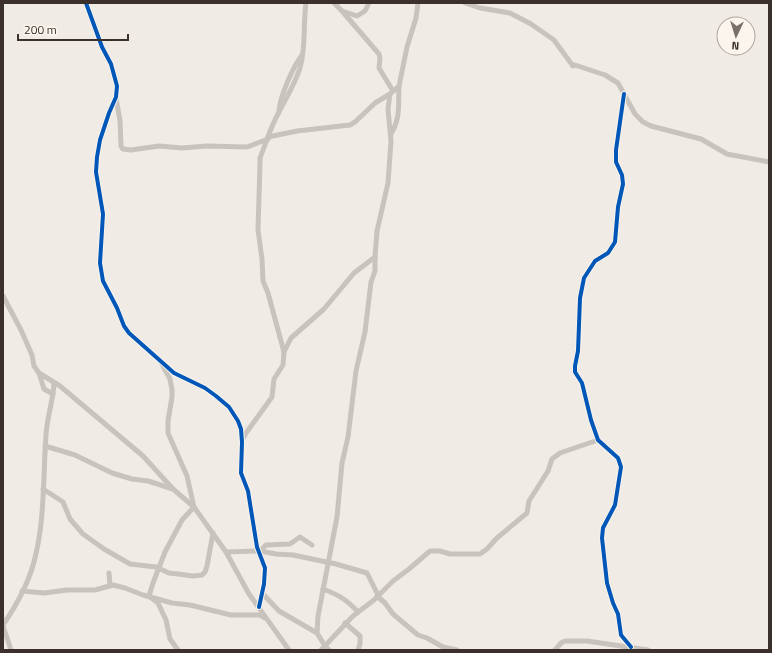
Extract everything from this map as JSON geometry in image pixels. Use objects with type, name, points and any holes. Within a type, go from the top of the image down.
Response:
[{"type":"street","points":[[86,3],[102,47],[115,76],[121,146],[124,149],[132,150],[159,146],[182,148],[207,146],[247,147],[268,138],[298,131],[350,125],[375,103],[399,86]]},
{"type":"street","points":[[242,442],[246,433],[271,399],[274,379],[283,365],[284,352],[268,293],[263,284],[262,259],[258,230],[260,158],[278,113],[290,93],[300,69],[303,54],[306,3]]},
{"type":"street","points":[[334,3],[379,54],[379,68],[391,92],[388,109],[391,134],[391,152],[388,183],[378,226],[374,257],[375,271],[371,282],[365,332],[356,371],[349,433],[342,463],[337,517],[317,622],[317,633],[325,649],[345,623],[430,551],[440,550],[450,554],[480,554],[484,552],[497,538],[526,513],[529,501],[548,471],[554,456],[598,440]]},
{"type":"street","points":[[342,11],[357,16],[365,11],[369,3]]},
{"type":"street","points":[[391,134],[396,126],[398,116],[399,86],[418,3]]},
{"type":"street","points":[[465,3],[480,8],[510,13],[531,24],[554,40],[573,66],[575,65],[611,78],[618,83],[635,114],[639,119],[651,126],[701,139],[728,154],[769,162]]},
{"type":"street","points":[[624,94],[616,150],[616,162],[622,175],[623,184],[618,207],[615,242],[608,253],[595,262],[584,278],[580,298],[578,351],[575,362],[576,372],[582,383],[592,425],[598,440],[618,458],[620,462],[615,505],[603,528],[602,538],[607,582],[618,614],[621,635],[632,647]]},
{"type":"street","points":[[116,97],[108,113],[100,140],[96,172],[102,214],[100,263],[103,281],[117,308],[126,330],[174,373],[206,388],[229,407],[238,421],[241,429],[242,442],[241,473],[248,491],[254,536],[265,568],[259,607]]},
{"type":"street","points":[[284,352],[291,338],[317,313],[324,309],[354,273],[374,257]]},
{"type":"street","points":[[3,296],[21,330],[44,389],[53,394]]},
{"type":"street","points":[[161,361],[170,379],[172,390],[168,433],[187,476],[194,507]]},
{"type":"street","points":[[38,373],[54,384],[60,386],[143,456],[173,489],[194,507],[226,552],[241,581],[289,650]]},
{"type":"street","points":[[11,650],[3,626],[16,605],[30,576],[36,553],[41,528],[47,423],[54,384]]},
{"type":"street","points":[[45,446],[75,455],[112,473],[132,479],[148,481],[173,489]]},
{"type":"street","points":[[43,489],[63,502],[70,519],[83,534],[93,542],[128,563],[158,568],[169,573],[197,576],[204,574],[207,566],[213,533]]},
{"type":"street","points":[[149,596],[158,568],[178,526],[194,507]]},
{"type":"street","points":[[259,551],[266,545],[290,544],[299,537],[305,539],[312,545]]},
{"type":"street","points":[[226,552],[259,551],[293,555],[328,562],[367,574],[378,596],[393,614],[418,635],[443,647],[457,650]]},
{"type":"street","points":[[109,573],[110,586]]},
{"type":"street","points":[[22,591],[44,593],[68,590],[95,590],[110,586],[125,588],[172,604],[190,605],[223,614],[238,616],[260,615],[266,618]]},
{"type":"street","points":[[323,589],[336,594],[351,603],[358,612]]},
{"type":"street","points":[[262,593],[279,611],[317,633]]},
{"type":"street","points":[[149,596],[158,604],[166,620],[171,639],[178,650]]},
{"type":"street","points":[[345,623],[360,636],[358,650]]},
{"type":"street","points":[[555,650],[565,641],[587,641],[625,648],[632,647],[648,650]]},
{"type":"cycle path","points":[[86,3],[102,47],[111,64],[117,86],[116,97],[100,140],[97,157],[96,172],[103,214],[100,263],[103,281],[117,308],[124,326],[129,333],[174,373],[205,388],[216,396],[229,407],[238,421],[241,429],[242,442],[241,473],[248,491],[257,547],[265,568],[264,584],[259,607]]},
{"type":"cycle path","points":[[624,94],[616,150],[616,162],[622,175],[623,184],[618,207],[615,242],[608,253],[595,261],[584,278],[580,298],[578,351],[575,372],[582,383],[591,420],[598,440],[618,458],[621,467],[615,505],[603,528],[602,538],[607,583],[618,614],[621,635],[631,647]]}]
